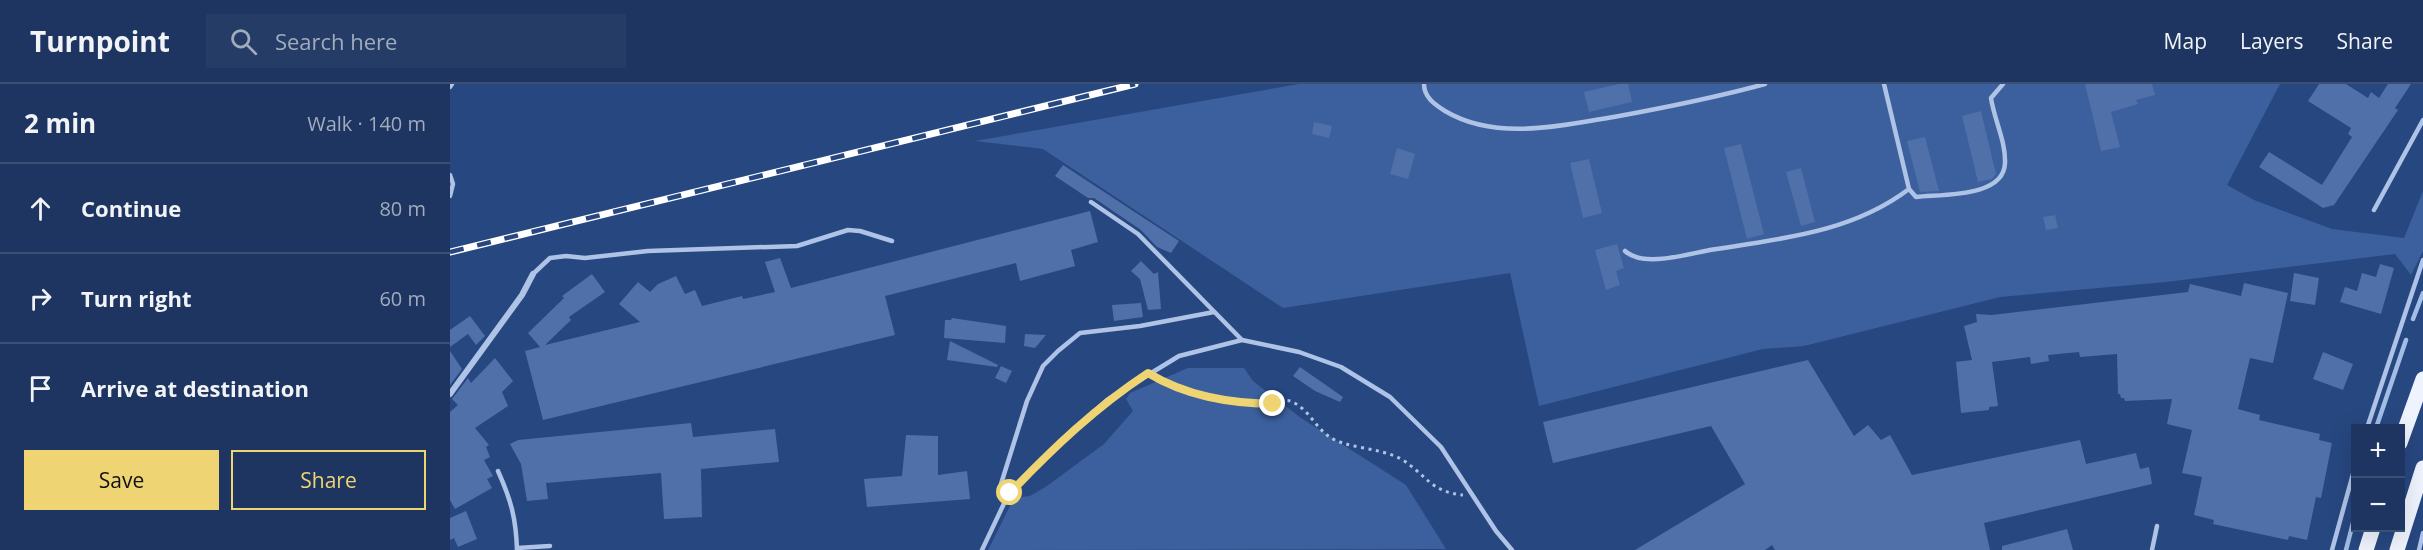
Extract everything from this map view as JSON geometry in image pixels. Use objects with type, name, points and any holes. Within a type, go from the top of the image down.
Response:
[{"type":"main road","points":[[2405,428],[2423,379]]},
{"type":"main road","points":[[2397,550],[2423,468]]},
{"type":"main road","points":[[2366,550],[2372,532]]},
{"type":"street","points":[[450,394],[522,295],[533,274]]},
{"type":"lane","points":[[1424,84],[1424,91],[1433,104],[1450,114],[1478,123],[1510,129],[1564,125],[1681,105],[1766,84]]},
{"type":"lane","points":[[1884,84],[1909,189],[1916,197],[1979,191],[2003,173],[2005,162],[1992,98],[2002,84]]},
{"type":"lane","points":[[2374,210],[2423,120]]},
{"type":"lane","points":[[450,175],[453,184],[450,196]]},
{"type":"lane","points":[[1625,251],[1629,255],[1645,258],[1674,258],[1791,238],[1872,213],[1909,189]]},
{"type":"lane","points":[[1091,202],[1138,234],[1242,340]]},
{"type":"lane","points":[[533,274],[550,258],[797,246],[849,230],[860,231],[892,242]]},
{"type":"lane","points":[[2369,424],[2423,260]]},
{"type":"lane","points":[[1006,500],[1001,484],[1027,401],[1043,366],[1058,351],[1080,333],[1140,326],[1214,312]]},
{"type":"lane","points":[[982,550],[1010,493],[1107,400],[1179,356],[1242,340],[1299,352],[1341,367],[1390,397],[1441,447],[1512,550]]},
{"type":"lane","points":[[498,471],[514,511],[517,549],[550,546]]},
{"type":"lane","points":[[2332,550],[2351,478]]},
{"type":"lane","points":[[2152,550],[2157,526]]},
{"type":"lane","points":[[2419,550],[2423,533]]},
{"type":"path","points":[[1148,373],[1172,387],[1213,399],[1261,404],[1287,400],[1298,404],[1328,436],[1378,449],[1402,460],[1445,494],[1474,496]]},
{"type":"shaded area","points":[[1299,84],[2280,84],[2227,185],[2254,200],[2332,229],[2404,238],[2423,191],[2423,251],[2411,275],[2395,254],[2166,282],[2000,297],[1804,346],[1763,349],[1539,406],[1510,273],[1283,308],[1043,149],[975,141]]},
{"type":"shaded area","points":[[1188,368],[1244,368],[1253,381],[1301,418],[1406,485],[1446,549],[988,550],[1014,498],[1030,496],[1047,486],[1104,444],[1133,411],[1126,399],[1130,393]]},
{"type":"building","points":[[1628,84],[1632,102],[1589,112],[1584,92]]},
{"type":"building","points":[[2085,84],[2152,84],[2155,95],[2136,100],[2138,104],[2111,112],[2120,147],[2101,151]]},
{"type":"building","points":[[2319,84],[2346,84],[2368,98],[2371,92],[2379,98],[2388,84],[2411,84],[2395,108],[2398,110],[2334,205],[2323,208],[2259,167],[2269,152],[2322,185],[2352,137],[2348,134],[2351,128],[2308,101]]},
{"type":"building","points":[[1981,111],[1996,174],[1992,179],[1978,182],[1962,116]]},
{"type":"building","points":[[1314,122],[1332,126],[1329,138],[1312,134]]},
{"type":"building","points":[[1925,137],[1939,191],[1920,192],[1907,141]]},
{"type":"building","points":[[1741,144],[1764,234],[1747,239],[1724,148]]},
{"type":"building","points":[[1397,148],[1415,154],[1408,179],[1390,174]]},
{"type":"building","points":[[1589,159],[1602,213],[1583,218],[1570,163]]},
{"type":"building","points":[[1063,165],[1179,241],[1171,253],[1157,247],[1141,230],[1094,198],[1088,198],[1055,176]]},
{"type":"building","points":[[1801,168],[1815,222],[1801,226],[1786,172]]},
{"type":"building","points":[[1090,211],[1098,242],[1071,250],[1075,266],[1020,281],[1016,263],[885,296],[895,335],[543,420],[525,351],[540,347],[528,333],[564,298],[562,296],[592,274],[605,292],[569,317],[571,320],[545,345],[640,322],[619,304],[638,282],[650,292],[658,284],[676,276],[685,294],[695,290],[702,306],[742,296],[743,299],[775,292],[765,262],[780,258],[791,288]]},
{"type":"building","points":[[2055,215],[2058,228],[2046,230],[2043,217]]},
{"type":"building","points":[[1617,244],[1624,268],[1616,271],[1620,285],[1606,290],[1595,250]]},
{"type":"building","points":[[1141,261],[1154,274],[1158,272],[1161,309],[1148,310],[1140,279],[1131,271]]},
{"type":"building","points":[[2380,264],[2394,268],[2381,314],[2340,302],[2345,287],[2357,291],[2362,273],[2376,277]]},
{"type":"building","points":[[2294,273],[2319,278],[2315,305],[2290,301]]},
{"type":"building","points":[[2244,283],[2288,293],[2273,363],[2250,358],[2238,409],[2260,415],[2259,420],[2320,434],[2319,440],[2332,443],[2321,498],[2316,497],[2307,540],[2289,536],[2288,540],[2213,524],[2214,520],[2194,515],[2202,477],[2182,473],[2192,430],[2167,424],[2172,399],[2125,401],[2121,398],[2118,394],[2117,354],[2080,357],[2079,352],[2048,355],[2049,361],[2031,364],[2030,357],[1992,362],[1998,406],[1989,407],[1989,410],[1961,413],[1956,362],[1972,360],[1964,326],[1977,322],[1976,314],[1992,315],[2188,292],[2190,284],[2241,296]]},
{"type":"building","points":[[1141,303],[1143,317],[1114,321],[1112,305]]},
{"type":"building","points":[[470,316],[485,336],[476,345],[468,334],[450,347],[450,330]]},
{"type":"building","points":[[952,318],[1006,326],[1005,343],[944,338],[945,320]]},
{"type":"building","points":[[1025,334],[1046,335],[1035,348],[1024,346]]},
{"type":"building","points":[[950,341],[998,365],[997,367],[947,360]]},
{"type":"building","points":[[450,351],[462,369],[450,385]]},
{"type":"building","points":[[2323,352],[2353,364],[2343,390],[2313,379]]},
{"type":"building","points":[[495,358],[513,381],[502,392],[508,406],[475,428],[489,445],[486,447],[490,457],[484,460],[493,476],[487,479],[492,488],[455,509],[450,500],[450,412],[458,405],[452,399],[468,378],[471,383]]},
{"type":"building","points":[[1808,360],[1854,436],[1868,425],[1881,440],[1890,435],[1912,475],[2080,440],[2086,464],[2136,453],[2140,469],[2149,467],[2152,484],[1984,523],[1990,550],[1775,550],[1772,545],[1765,550],[1635,550],[1745,484],[1711,426],[1553,463],[1543,422]]},
{"type":"building","points":[[1001,366],[1012,371],[1006,383],[995,378]]},
{"type":"building","points":[[1300,367],[1343,397],[1340,402],[1315,391],[1293,376]]},
{"type":"building","points":[[691,423],[693,437],[775,429],[779,462],[701,469],[702,517],[664,519],[661,473],[546,483],[548,499],[527,501],[521,464],[510,444],[518,440]]},
{"type":"building","points":[[906,435],[938,436],[938,475],[967,471],[970,499],[867,507],[864,479],[902,476]]},
{"type":"building","points":[[466,511],[477,539],[458,547],[454,538],[450,540],[450,518]]},
{"type":"building","points":[[2067,529],[2073,550],[2002,550],[2002,546]]},
{"type":"waterway","points":[[2413,319],[2423,293]]},
{"type":"waterway","points":[[2377,424],[2406,340]]},
{"type":"waterway","points":[[2346,550],[2351,530]]},
{"type":"railway","points":[[450,252],[1135,84]]},
{"type":"route","points":[[1010,493],[1053,449],[1107,400],[1148,373],[1172,387],[1213,399],[1249,404],[1273,404]]}]
